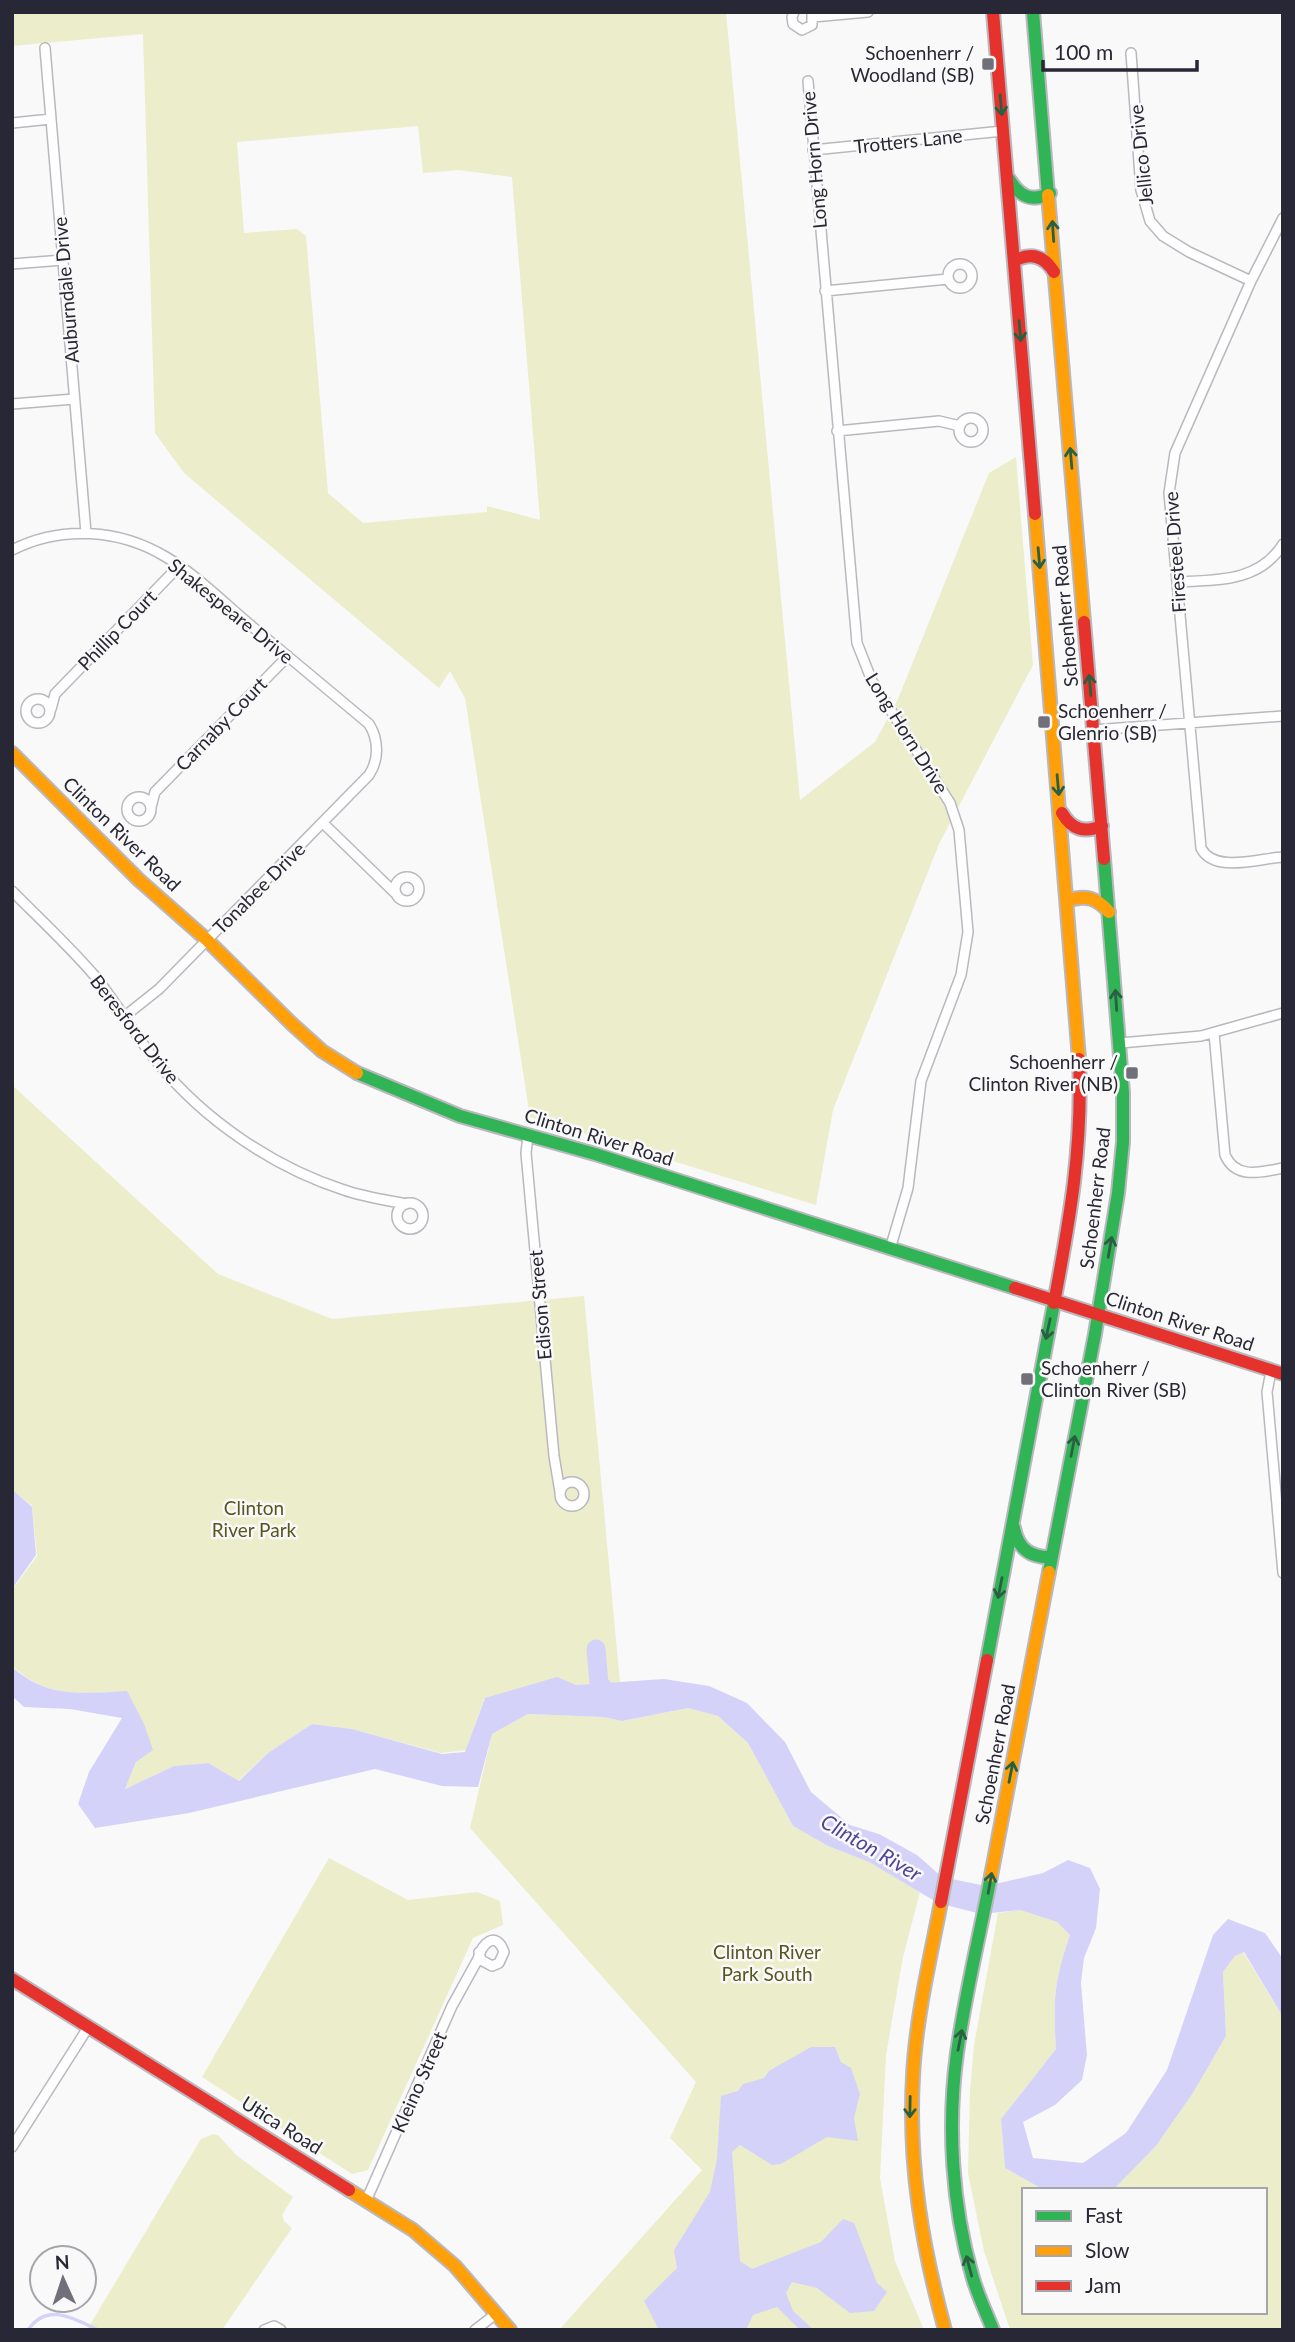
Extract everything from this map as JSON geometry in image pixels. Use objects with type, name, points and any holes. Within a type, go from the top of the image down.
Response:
[{"type":"main road","name":"Schoenherr Road","points":[[945,2330],[921,2241],[913,2176],[910,2118],[912,2067],[923,1983],[938,1919],[1073,1204],[1080,1130],[1080,1060],[1068,901],[993,12]]},
{"type":"main road","name":"Schoenherr Road","points":[[993,2330],[976,2288],[964,2246],[955,2186],[953,2100],[957,2053],[1098,1314],[1115,1220],[1122,1153],[1123,1093],[1109,913],[1033,12]]},
{"type":"main road","points":[[1007,176],[1013,188],[1025,198],[1038,199],[1050,193]]},
{"type":"main road","points":[[1014,261],[1026,255],[1040,257],[1056,275]]},
{"type":"main road","name":"Clinton River Road","points":[[12,753],[139,880],[207,940],[292,1024],[322,1051],[349,1070],[402,1095],[460,1116],[595,1154],[1277,1372]]},
{"type":"main road","points":[[1060,810],[1067,822],[1079,830],[1092,830],[1102,826]]},
{"type":"main road","points":[[1068,901],[1082,896],[1097,899],[1109,913]]},
{"type":"main road","points":[[1013,1521],[1015,1538],[1025,1552],[1038,1558],[1052,1557]]},
{"type":"main road","name":"Utica Road","points":[[12,1979],[426,2240],[463,2275],[510,2330]]},
{"type":"street","points":[[794,12],[792,20],[799,29],[809,28],[812,15],[868,12]]},
{"type":"street","name":"Auburndale Drive","points":[[45,48],[86,533]]},
{"type":"street","name":"Jellico Drive","points":[[1131,53],[1141,190],[1150,220],[1163,236],[1189,252],[1251,281]]},
{"type":"street","name":"Long Horn Drive","points":[[808,81],[857,643],[872,681],[943,789],[955,816],[968,932],[961,975],[921,1081],[908,1188],[890,1249]]},
{"type":"street","points":[[12,123],[51,120]]},
{"type":"street","name":"Trotters Lane","points":[[813,150],[1003,131]]},
{"type":"street","name":"Firesteel Drive","points":[[1283,218],[1251,281],[1175,453],[1169,493],[1199,842],[1203,853],[1214,861],[1235,862],[1283,856]]},
{"type":"street","points":[[12,264],[63,260]]},
{"type":"street","points":[[825,291],[948,279]]},
{"type":"street","points":[[12,404],[74,399]]},
{"type":"street","points":[[838,431],[939,421],[960,426]]},
{"type":"street","name":"Shakespeare Drive","points":[[12,550],[46,537],[86,533],[97,533],[141,545],[179,566],[369,724],[376,737],[376,748]]},
{"type":"street","points":[[1177,582],[1239,577],[1269,561],[1283,544]]},
{"type":"street","name":"Phillip Court","points":[[51,709],[55,694],[179,566]]},
{"type":"street","name":"Carnaby Court","points":[[140,797],[155,792],[288,656]]},
{"type":"street","points":[[40,698],[47,702],[51,709],[49,717],[43,722],[35,722],[28,718],[26,710],[29,703],[40,698],[55,694]]},
{"type":"street","points":[[1093,730],[1283,716]]},
{"type":"street","name":"Tonabee Drive","points":[[125,1016],[159,989],[369,775],[375,763],[376,748]]},
{"type":"street","name":"Carnaby Court","points":[[151,807],[155,792]]},
{"type":"street","points":[[140,797],[147,800],[151,807],[147,819],[139,822],[132,820],[127,813],[127,805],[132,799],[140,797]]},
{"type":"street","points":[[323,823],[404,901],[412,901],[418,896],[416,881],[409,877],[385,882]]},
{"type":"street","points":[[395,893],[401,878]]},
{"type":"street","name":"Beresford Drive","points":[[12,891],[76,954],[125,1016],[156,1061],[180,1088],[205,1110],[248,1143],[286,1165],[334,1186],[406,1204]]},
{"type":"street","points":[[1119,1044],[1214,1033],[1283,1013]]},
{"type":"street","points":[[1214,1033],[1225,1155],[1229,1163],[1242,1172],[1283,1168]]},
{"type":"street","name":"Edison Street","points":[[528,1136],[526,1153],[554,1456],[560,1492]]},
{"type":"street","points":[[385,1200],[405,1227],[413,1228],[420,1224],[423,1217],[421,1209],[414,1204],[406,1204],[400,1209],[398,1217]]},
{"type":"street","points":[[1277,1372],[1267,1392],[1283,1573]]},
{"type":"street","points":[[558,1474],[580,1484],[584,1491],[582,1502],[567,1506],[561,1500],[560,1492],[565,1485],[572,1482]]},
{"type":"street","points":[[475,1966],[496,1965],[502,1960],[504,1952],[501,1945],[494,1941],[486,1942],[479,1952],[481,1960],[488,1965]]},
{"type":"street","name":"Kleino Street","points":[[366,2201],[452,2006],[475,1966],[479,1952]]},
{"type":"street","points":[[12,2147],[89,2026]]},
{"type":"street","points":[[475,2330],[497,2314]]},
{"type":"street","points":[[264,2330],[274,2326],[281,2330]]},
{"type":"green space","points":[[12,12],[726,12],[800,800],[875,742],[898,699],[989,473],[1016,457],[1033,665],[939,844],[833,1110],[816,1205],[530,1117],[465,698],[450,671],[439,688],[184,473],[155,433],[143,34],[12,46]],"holes":[[[418,126],[423,173],[459,170],[512,177],[540,520],[487,506],[487,512],[363,523],[328,493],[306,236],[297,229],[244,233],[237,142]]]},
{"type":"green space","name":"Clinton River Park","points":[[12,1085],[218,1274],[332,1319],[584,1296],[620,1683],[576,1685],[555,1678],[484,1699],[466,1750],[441,1753],[351,1729],[312,1724],[267,1754],[238,1781],[208,1763],[174,1766],[125,1789],[136,1762],[152,1749],[127,1691],[80,1693],[52,1689],[25,1677],[12,1666],[12,1590],[37,1556],[32,1506],[12,1489]]},
{"type":"green space","name":"Clinton River Park South","points":[[688,1708],[718,1716],[748,1743],[793,1826],[828,1846],[869,1862],[920,1892],[903,1957],[886,2055],[880,2178],[895,2261],[924,2330],[559,2330],[702,2170],[670,2138],[696,2082],[470,1828],[492,1734],[528,1714],[603,1717],[622,1721]]},
{"type":"green space","points":[[329,1858],[408,1900],[477,1892],[500,1901],[503,1925],[473,1938],[368,2170],[352,2174],[202,2077]]},
{"type":"green space","points":[[1020,1910],[1057,1922],[1070,1935],[1056,1991],[1056,2049],[1001,2119],[1005,2168],[1040,2188],[1022,2188],[1022,2314],[1267,2314],[1267,2188],[1115,2188],[1156,2146],[1193,2093],[1226,2036],[1223,1972],[1235,1956],[1243,1952],[1283,2017],[1283,2330],[1010,2330],[984,2251],[968,2173],[974,2045],[998,1913]]},
{"type":"green space","points":[[214,2134],[219,2136],[236,2155],[293,2197],[282,2215],[292,2228],[222,2330],[87,2330],[98,2314],[201,2139]]},
{"type":"water","points":[[12,1489],[32,1507],[36,1555],[12,1589]]},
{"type":"water","name":"Clinton River","points":[[12,1667],[39,1685],[66,1692],[127,1691],[144,1724],[153,1750],[136,1762],[125,1789],[174,1766],[208,1763],[239,1781],[268,1753],[312,1724],[352,1729],[442,1754],[465,1752],[485,1698],[557,1677],[576,1685],[664,1679],[709,1686],[747,1703],[785,1742],[811,1792],[850,1825],[879,1834],[917,1855],[942,1877],[986,1886],[1043,1873],[1068,1860],[1090,1868],[1100,1889],[1096,1928],[1084,1958],[1081,1983],[1087,2055],[1082,2080],[1055,2105],[1023,2122],[1033,2158],[1083,2163],[1126,2133],[1167,2070],[1213,1935],[1228,1919],[1265,1933],[1283,1959],[1283,2017],[1244,1952],[1235,1956],[1223,1972],[1226,2036],[1193,2093],[1156,2146],[1115,2188],[1040,2188],[1005,2168],[1001,2119],[1056,2049],[1056,1991],[1070,1935],[1057,1922],[1020,1910],[981,1914],[938,1903],[869,1862],[828,1846],[793,1826],[748,1743],[718,1716],[688,1708],[622,1721],[603,1717],[528,1714],[492,1734],[478,1787],[442,1786],[375,1769],[189,1813],[95,1828],[78,1804],[89,1772],[122,1718],[70,1709],[24,1707],[12,1696]]},
{"type":"water","points":[[811,2047],[835,2047],[841,2062],[851,2068],[860,2094],[854,2118],[858,2141],[827,2137],[781,2164],[772,2165],[740,2145],[732,2152],[740,2261],[752,2269],[821,2242],[843,2219],[854,2223],[877,2283],[887,2292],[874,2311],[850,2313],[817,2288],[792,2282],[786,2293],[793,2311],[814,2330],[800,2330],[777,2307],[753,2315],[746,2330],[659,2330],[644,2301],[677,2268],[674,2250],[710,2192],[717,2159],[721,2096],[738,2091],[743,2084],[764,2078],[769,2071]]},
{"type":"waterway","points":[[596,1649],[599,1683],[614,1702]]},
{"type":"waterway","points":[[28,2330],[35,2321],[52,2315],[70,2317],[98,2330]]},
{"type":"traffic: fast","points":[[1033,12],[1048,195]]},
{"type":"traffic: fast","points":[[1009,179],[1017,190],[1026,196],[1037,197],[1050,193]]},
{"type":"traffic: fast","points":[[1049,1572],[1095,1334],[1118,1193],[1123,1142],[1123,1093],[1104,859]]},
{"type":"traffic: fast","points":[[357,1073],[460,1116],[595,1154],[1015,1288]]},
{"type":"traffic: fast","points":[[987,1660],[1054,1303]]},
{"type":"traffic: fast","points":[[1014,1528],[1019,1542],[1027,1551],[1038,1556],[1052,1557]]},
{"type":"traffic: fast","points":[[991,1876],[960,2031],[954,2081],[952,2137],[956,2193],[965,2248],[976,2289],[993,2330]]},
{"type":"traffic: slow","points":[[1048,195],[1084,622]]},
{"type":"traffic: slow","points":[[1035,514],[1079,1059]]},
{"type":"traffic: slow","points":[[12,753],[139,880],[207,940],[292,1024],[322,1051],[357,1073]]},
{"type":"traffic: slow","points":[[1067,901],[1090,899],[1100,903],[1109,912]]},
{"type":"traffic: slow","points":[[991,1876],[1049,1572]]},
{"type":"traffic: slow","points":[[941,1902],[917,2032],[912,2109],[918,2204],[945,2330]]},
{"type":"traffic: slow","points":[[349,2190],[413,2230],[455,2266],[510,2330]]},
{"type":"traffic: jam","points":[[993,12],[1035,514]]},
{"type":"traffic: jam","points":[[1014,261],[1037,257],[1046,262],[1054,272]]},
{"type":"traffic: jam","points":[[1084,622],[1104,859]]},
{"type":"traffic: jam","points":[[1062,813],[1070,823],[1079,828],[1102,826]]},
{"type":"traffic: jam","points":[[1054,1303],[1077,1152],[1079,1059]]},
{"type":"traffic: jam","points":[[1015,1288],[1283,1374]]},
{"type":"traffic: jam","points":[[941,1902],[987,1660]]},
{"type":"traffic: jam","points":[[12,1979],[349,2190]]},
{"type":"place","name":"Schoenherr / Woodland (SB)","points":[[988,64]]},
{"type":"place","name":"Schoenherr / Glenrio (SB)","points":[[1044,722]]},
{"type":"place","name":"Schoenherr / Clinton River (NB)","points":[[1132,1073]]},
{"type":"place","name":"Schoenherr / Clinton River (SB)","points":[[1027,1379]]}]
